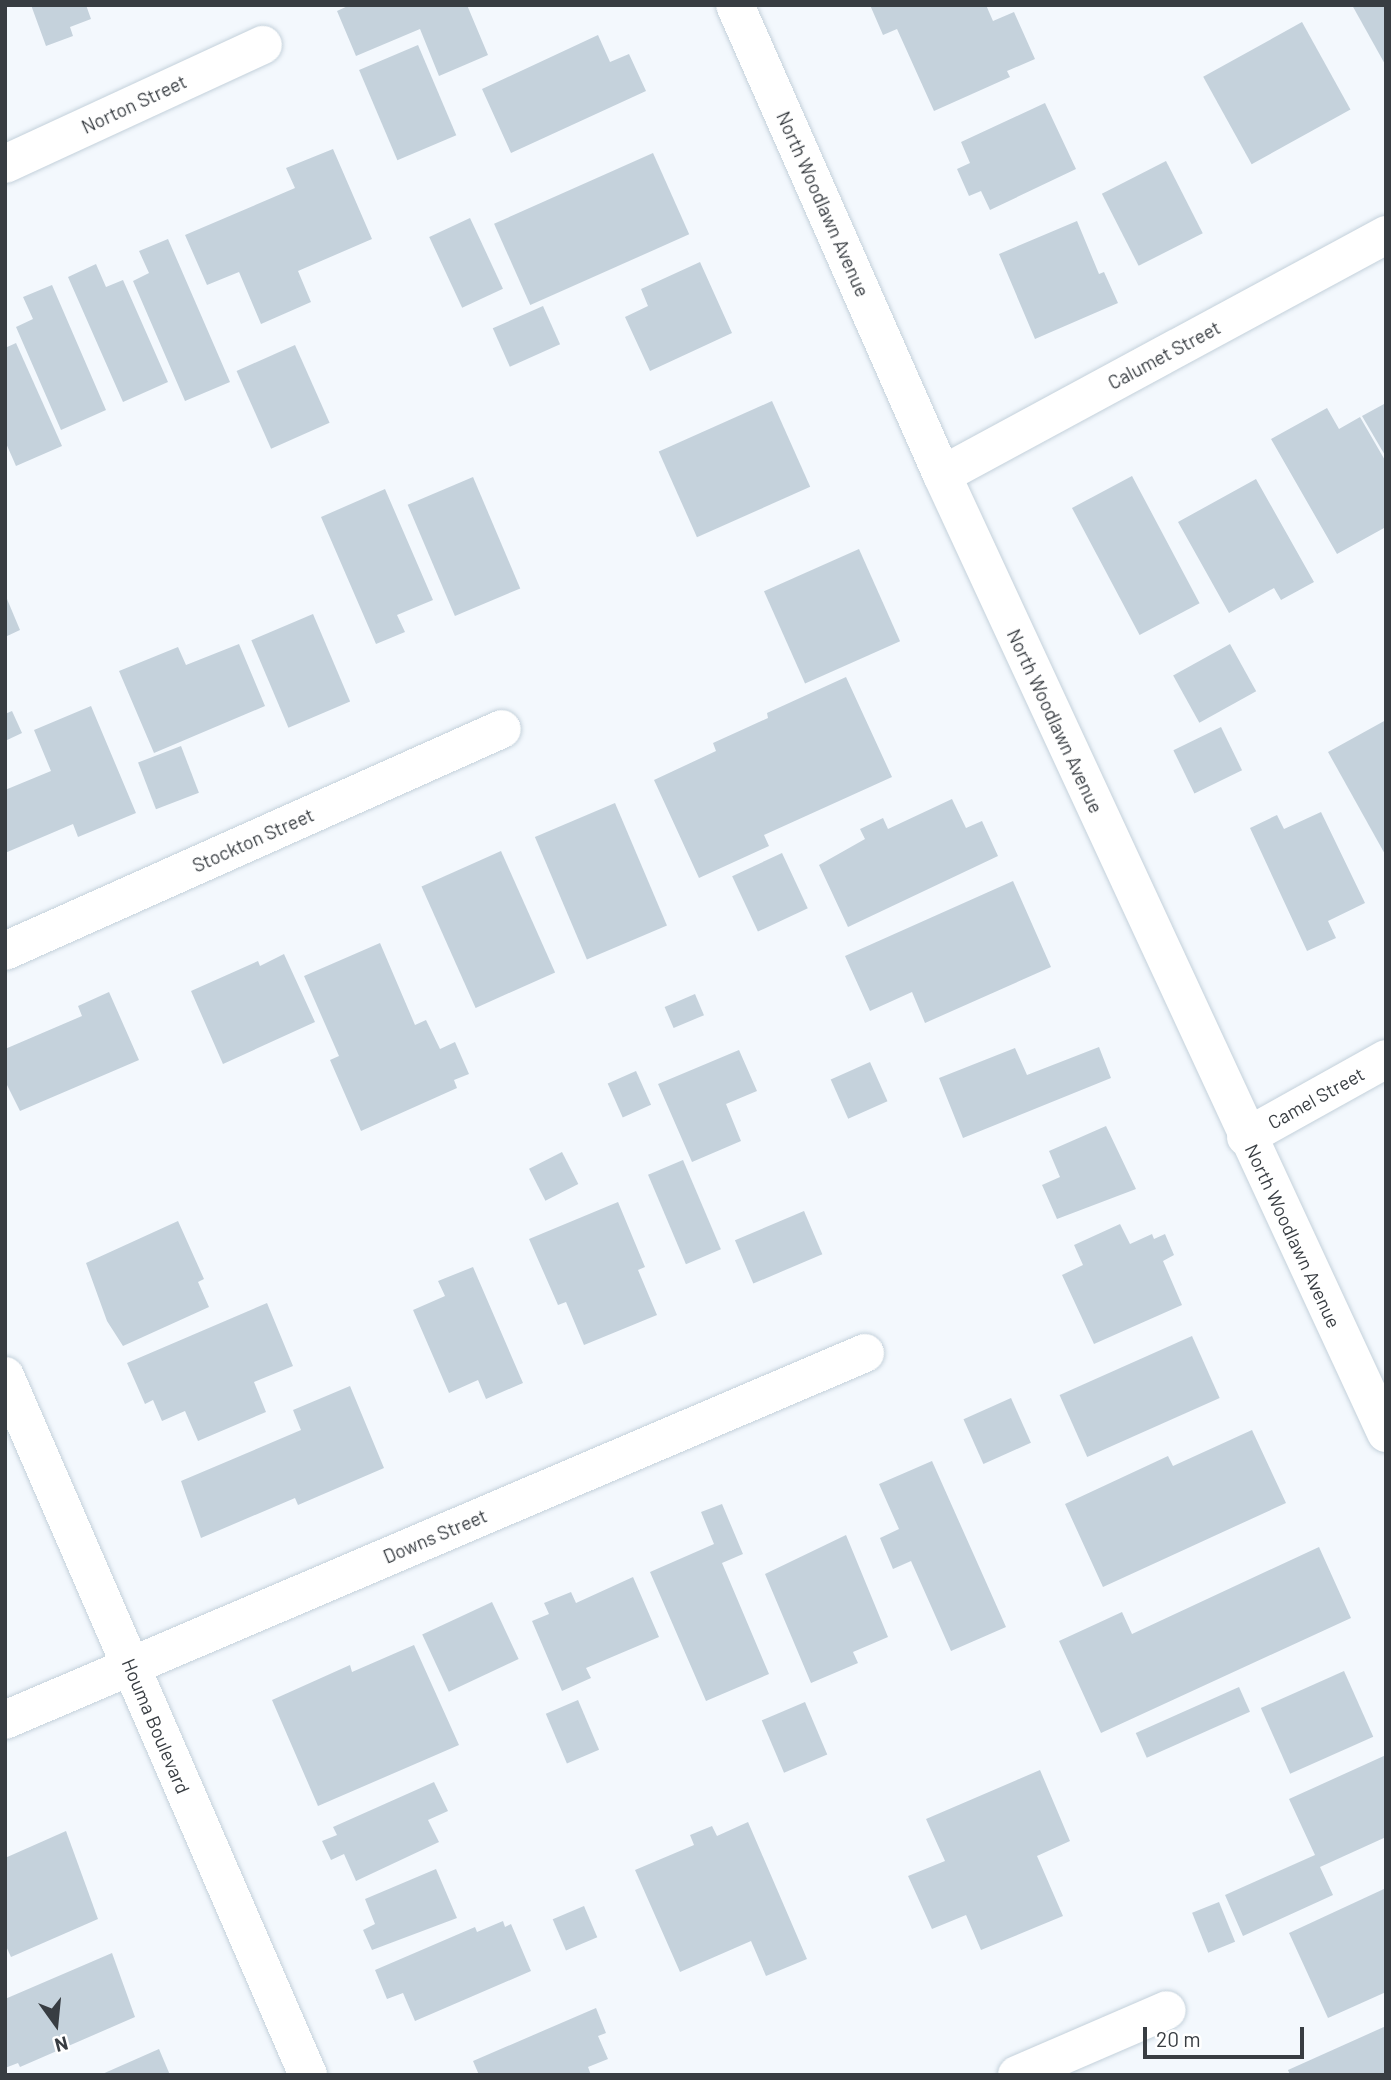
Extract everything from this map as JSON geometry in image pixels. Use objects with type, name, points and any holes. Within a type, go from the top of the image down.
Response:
[{"type":"street","name":"North Woodlawn Avenue","points":[[734,5],[942,475],[1246,1137],[1386,1433]]},
{"type":"street","name":"Norton Street","points":[[5,164],[262,44]]},
{"type":"street","name":"Calumet Street","points":[[942,475],[1386,235]]},
{"type":"street","name":"Stockton Street","points":[[5,951],[502,729]]},
{"type":"street","name":"Camel Street","points":[[1246,1137],[1386,1059]]},
{"type":"street","name":"Downs Street","points":[[5,1720],[865,1353]]},
{"type":"street","name":"Houma Boulevard","points":[[5,1376],[308,2075]]},
{"type":"street","points":[[1017,2075],[1167,2010]]},
{"type":"building","points":[[31,5],[86,5],[91,19],[70,27],[73,36],[46,46]]},
{"type":"building","points":[[350,5],[467,5],[488,55],[439,76],[420,29],[356,56],[337,11]]},
{"type":"building","points":[[870,5],[986,5],[993,21],[1014,12],[1035,59],[1007,71],[1010,77],[934,111],[897,29],[883,35]]},
{"type":"building","points":[[1352,5],[1386,5],[1386,66]]},
{"type":"building","points":[[1302,22],[1350,109],[1252,164],[1203,77]]},
{"type":"building","points":[[598,35],[610,62],[629,54],[646,91],[511,153],[482,89]]},
{"type":"building","points":[[418,45],[456,135],[397,160],[359,70]]},
{"type":"building","points":[[1045,103],[1076,169],[990,210],[981,191],[969,196],[957,169],[970,163],[961,142]]},
{"type":"building","points":[[333,149],[372,239],[298,271],[311,302],[261,324],[239,272],[207,285],[185,235],[295,188],[286,168]]},
{"type":"building","points":[[653,153],[689,234],[530,305],[494,224]]},
{"type":"building","points":[[1166,161],[1203,233],[1139,266],[1102,194]]},
{"type":"building","points":[[470,218],[503,289],[462,308],[429,237]]},
{"type":"building","points":[[1077,221],[1099,274],[1104,272],[1118,303],[1035,339],[999,254]]},
{"type":"building","points":[[168,239],[230,382],[185,401],[133,281],[149,273],[139,251]]},
{"type":"building","points":[[700,262],[732,333],[650,371],[625,317],[648,306],[641,289]]},
{"type":"building","points":[[96,264],[106,287],[123,280],[168,382],[123,402],[68,277]]},
{"type":"building","points":[[52,285],[106,410],[61,430],[16,327],[33,319],[23,297]]},
{"type":"building","points":[[543,306],[560,344],[510,367],[493,328]]},
{"type":"building","points":[[16,343],[62,446],[16,466],[5,441],[5,348]]},
{"type":"building","points":[[295,345],[330,423],[271,449],[237,371]]},
{"type":"building","points":[[772,401],[810,487],[697,537],[659,451]]},
{"type":"building","points":[[1384,404],[1386,406],[1386,457],[1362,416]]},
{"type":"building","points":[[1327,408],[1339,429],[1360,417],[1386,462],[1386,531],[1384,528],[1337,554],[1271,439]]},
{"type":"building","points":[[1132,476],[1200,603],[1140,635],[1072,508]]},
{"type":"building","points":[[473,477],[520,588],[455,616],[408,505]]},
{"type":"building","points":[[1256,479],[1314,582],[1281,600],[1274,588],[1229,613],[1178,522]]},
{"type":"building","points":[[385,489],[433,600],[397,615],[405,632],[376,644],[321,517]]},
{"type":"building","points":[[859,549],[900,641],[805,684],[764,591]]},
{"type":"building","points":[[7,599],[20,630],[5,637],[5,600]]},
{"type":"building","points":[[313,614],[350,701],[288,728],[251,640]]},
{"type":"building","points":[[239,644],[265,706],[154,753],[119,671],[178,647],[186,665]]},
{"type":"building","points":[[1230,644],[1256,691],[1199,723],[1173,676]]},
{"type":"building","points":[[846,677],[892,777],[764,835],[769,846],[699,878],[654,780],[716,751],[713,743],[768,718],[767,713]]},
{"type":"building","points":[[91,706],[136,813],[78,837],[73,824],[5,853],[5,790],[51,771],[34,730]]},
{"type":"building","points":[[12,711],[22,733],[5,741],[5,714]]},
{"type":"building","points":[[1386,720],[1386,856],[1328,752]]},
{"type":"building","points":[[1221,727],[1242,770],[1194,793],[1173,750]]},
{"type":"building","points":[[181,746],[199,793],[156,809],[138,762]]},
{"type":"building","points":[[952,799],[966,828],[982,821],[998,856],[848,927],[819,865],[865,839],[860,829],[883,818],[888,829]]},
{"type":"building","points":[[615,803],[667,925],[587,959],[535,837]]},
{"type":"building","points":[[1321,812],[1365,903],[1328,921],[1336,938],[1307,951],[1250,828],[1277,815],[1284,829]]},
{"type":"building","points":[[501,851],[555,973],[476,1008],[422,886]]},
{"type":"building","points":[[782,853],[808,908],[758,932],[732,876]]},
{"type":"building","points":[[1013,881],[1051,967],[925,1023],[912,992],[870,1011],[845,956]]},
{"type":"building","points":[[380,943],[415,1025],[426,1020],[440,1049],[455,1042],[469,1074],[454,1080],[457,1088],[361,1131],[330,1060],[339,1056],[304,976]]},
{"type":"building","points":[[284,954],[315,1022],[223,1064],[191,991],[258,961],[260,966]]},
{"type":"building","points":[[109,992],[139,1060],[20,1111],[5,1081],[5,1049],[82,1016],[78,1006]]},
{"type":"building","points":[[695,994],[704,1015],[674,1028],[665,1007]]},
{"type":"building","points":[[1099,1047],[1111,1078],[963,1138],[939,1078],[1015,1048],[1027,1075]]},
{"type":"building","points":[[739,1050],[757,1091],[726,1104],[741,1141],[692,1162],[658,1084]]},
{"type":"building","points":[[870,1062],[887,1101],[848,1119],[831,1079]]},
{"type":"building","points":[[636,1071],[651,1105],[623,1117],[608,1084]]},
{"type":"building","points":[[1106,1126],[1136,1189],[1057,1219],[1042,1185],[1060,1177],[1049,1151]]},
{"type":"building","points":[[562,1152],[578,1184],[545,1201],[529,1169]]},
{"type":"building","points":[[683,1160],[721,1249],[686,1264],[648,1175]]},
{"type":"building","points":[[618,1202],[645,1267],[638,1270],[657,1315],[584,1345],[566,1302],[558,1305],[529,1239]]},
{"type":"building","points":[[804,1211],[822,1254],[753,1284],[735,1240]]},
{"type":"building","points":[[178,1221],[204,1279],[198,1282],[209,1307],[123,1346],[107,1321],[86,1263]]},
{"type":"building","points":[[1120,1224],[1130,1244],[1152,1234],[1154,1239],[1165,1234],[1174,1255],[1163,1261],[1182,1305],[1094,1344],[1062,1275],[1083,1265],[1074,1245]]},
{"type":"building","points":[[473,1267],[523,1383],[486,1399],[478,1380],[449,1393],[413,1310],[445,1296],[438,1281]]},
{"type":"building","points":[[267,1303],[293,1366],[254,1382],[266,1412],[198,1441],[185,1411],[162,1421],[153,1400],[145,1404],[127,1363]]},
{"type":"building","points":[[1192,1336],[1220,1398],[1087,1457],[1060,1395]]},
{"type":"building","points":[[350,1386],[384,1468],[298,1505],[295,1498],[201,1538],[181,1481],[301,1430],[293,1410]]},
{"type":"building","points":[[1011,1398],[1031,1443],[983,1464],[963,1419]]},
{"type":"building","points":[[1252,1430],[1286,1503],[1103,1587],[1065,1504],[1168,1456],[1173,1466]]},
{"type":"building","points":[[932,1461],[1006,1627],[951,1651],[911,1561],[893,1569],[880,1538],[899,1529],[879,1484]]},
{"type":"building","points":[[722,1504],[743,1554],[722,1563],[769,1674],[706,1701],[650,1572],[714,1544],[701,1512]]},
{"type":"building","points":[[846,1535],[888,1637],[853,1652],[858,1663],[811,1683],[765,1574]]},
{"type":"building","points":[[1319,1547],[1351,1618],[1101,1733],[1059,1641],[1122,1612],[1132,1634]]},
{"type":"building","points":[[633,1577],[659,1637],[586,1668],[591,1678],[562,1691],[532,1621],[549,1614],[544,1603],[571,1592],[576,1603]]},
{"type":"building","points":[[492,1602],[519,1659],[449,1692],[422,1635]]},
{"type":"building","points":[[414,1645],[459,1745],[318,1806],[272,1700],[350,1665],[352,1672]]},
{"type":"building","points":[[1344,1671],[1373,1737],[1290,1774],[1261,1708]]},
{"type":"building","points":[[1239,1687],[1250,1712],[1147,1758],[1136,1733]]},
{"type":"building","points":[[578,1700],[599,1750],[567,1763],[546,1714]]},
{"type":"building","points":[[805,1702],[827,1754],[784,1773],[762,1720]]},
{"type":"building","points":[[1386,1755],[1386,1837],[1320,1867],[1333,1895],[1243,1936],[1225,1895],[1315,1855],[1289,1799]]},
{"type":"building","points":[[1040,1770],[1070,1841],[1037,1856],[1063,1916],[981,1950],[966,1915],[932,1929],[908,1876],[945,1861],[926,1819]]},
{"type":"building","points":[[434,1782],[448,1811],[428,1820],[439,1842],[356,1881],[344,1854],[331,1860],[322,1841],[337,1835],[333,1827]]},
{"type":"building","points":[[748,1822],[807,1959],[766,1976],[751,1941],[680,1972],[635,1870],[694,1845],[690,1835],[712,1826],[717,1836]]},
{"type":"building","points":[[66,1831],[98,1919],[11,1957],[5,1944],[5,1858]]},
{"type":"building","points":[[436,1869],[457,1918],[372,1950],[363,1930],[375,1924],[365,1899]]},
{"type":"building","points":[[1386,1888],[1386,1992],[1328,2018],[1289,1933]]},
{"type":"building","points":[[1219,1902],[1235,1942],[1208,1953],[1192,1913]]},
{"type":"building","points":[[584,1906],[597,1937],[566,1951],[553,1919]]},
{"type":"building","points":[[503,1921],[505,1927],[511,1924],[531,1971],[415,2021],[403,1993],[387,1999],[375,1970],[475,1927],[477,1932]]},
{"type":"building","points":[[112,1953],[135,2017],[20,2067],[18,2063],[5,2068],[5,1999]]},
{"type":"building","points":[[596,2008],[606,2033],[598,2036],[608,2059],[588,2067],[591,2075],[479,2075],[473,2061]]},
{"type":"building","points":[[1386,2026],[1386,2075],[1290,2075],[1288,2070]]},
{"type":"building","points":[[159,2049],[170,2075],[100,2075]]}]
